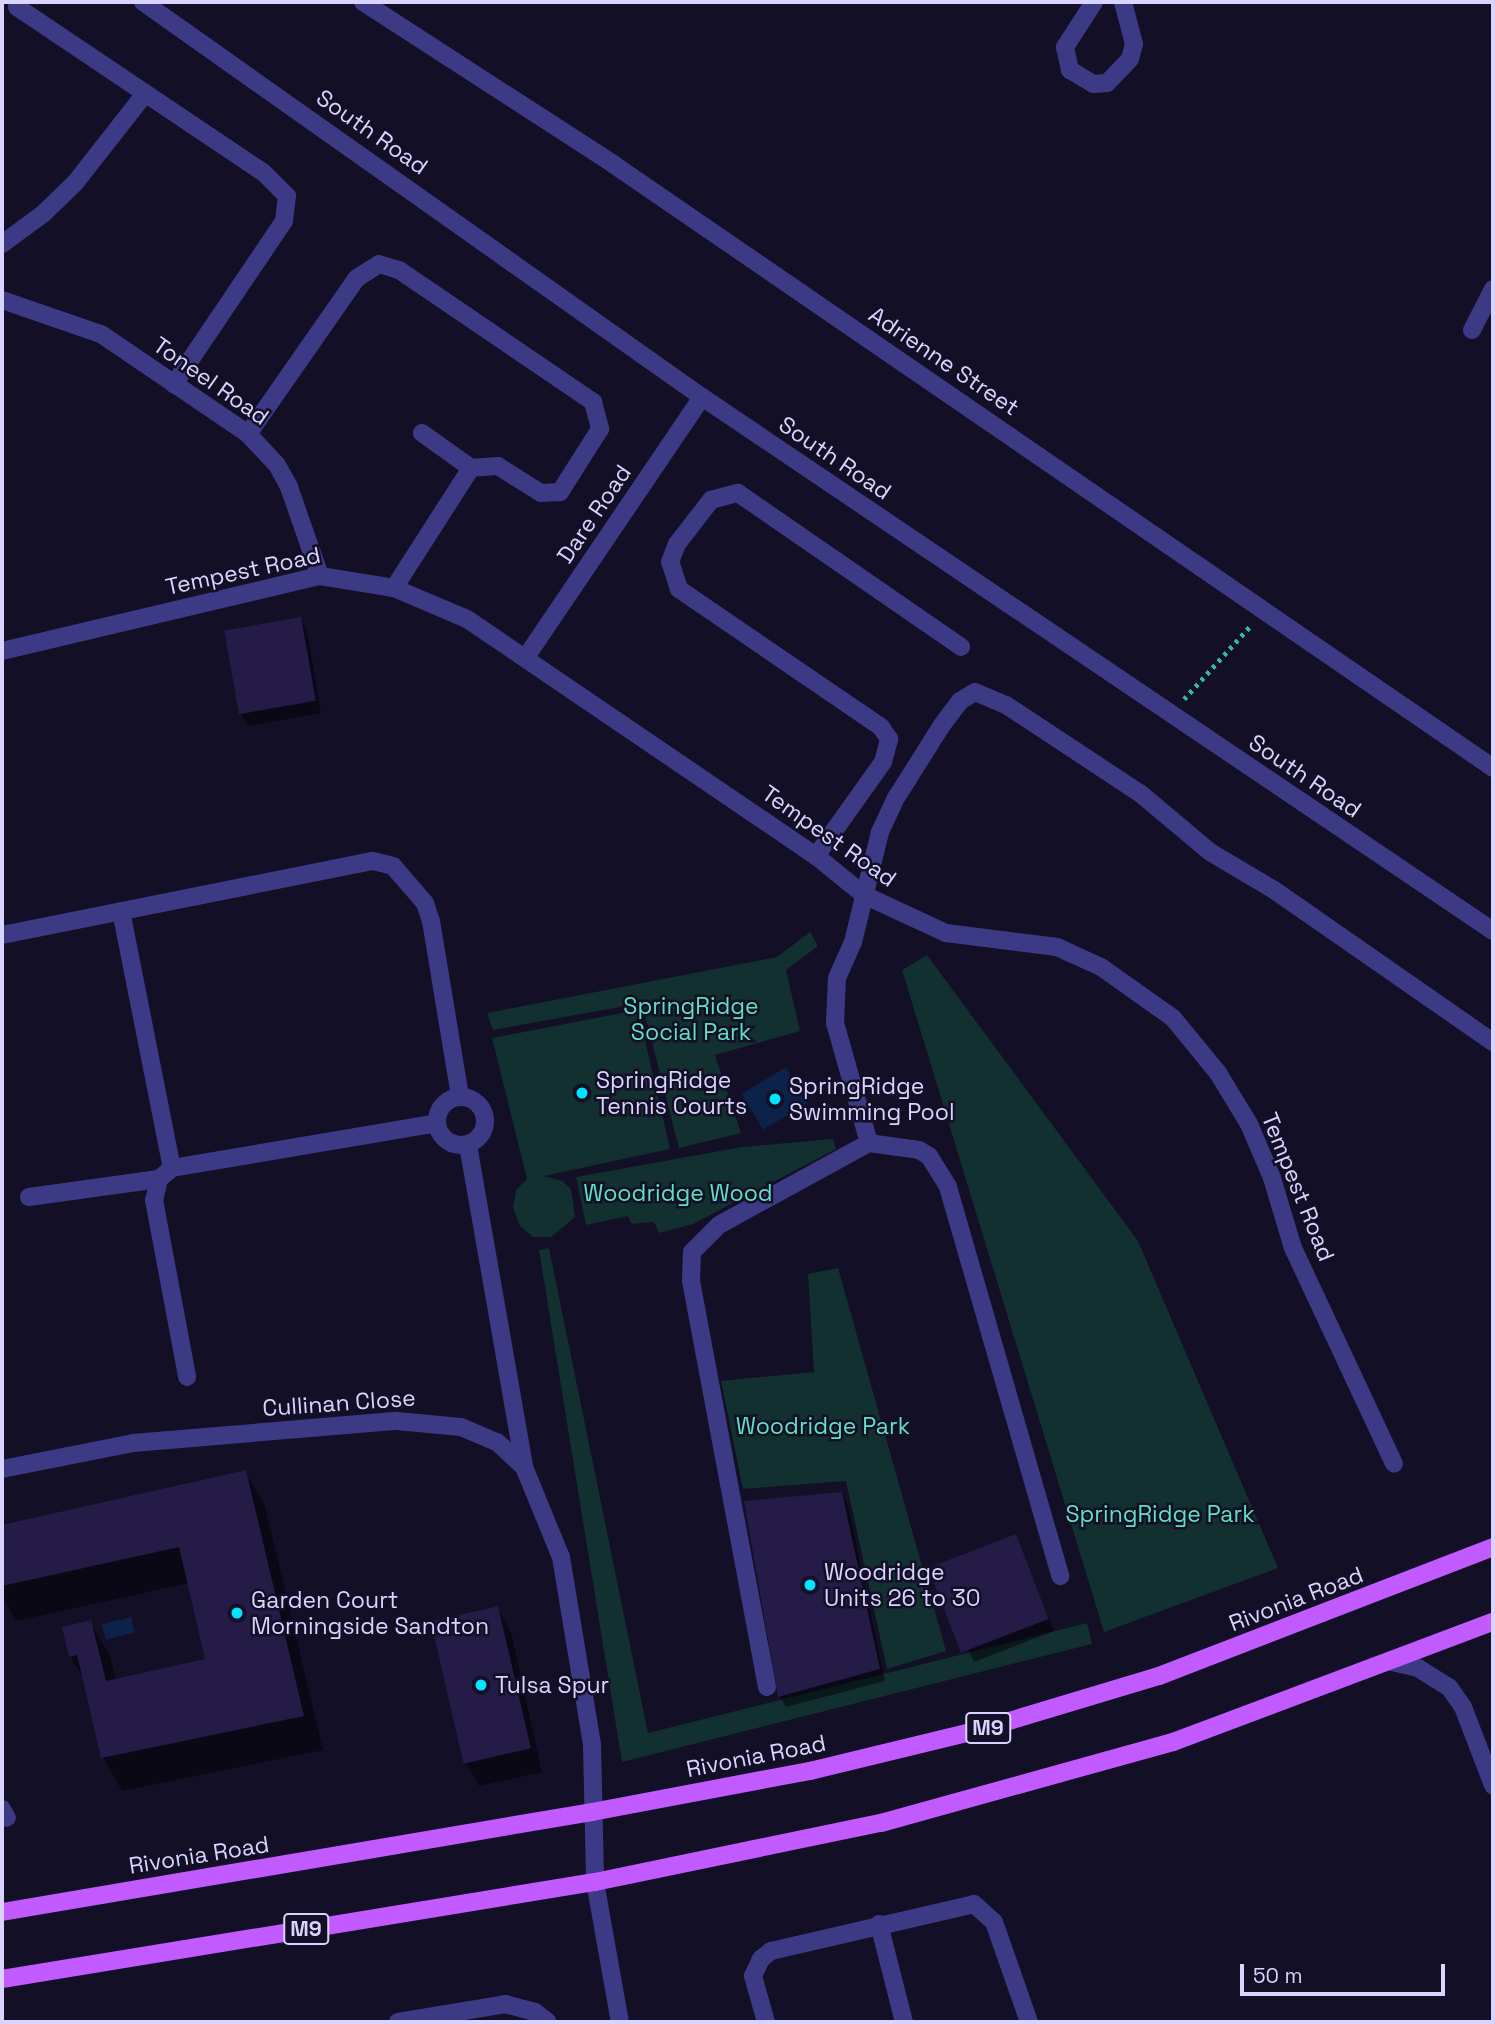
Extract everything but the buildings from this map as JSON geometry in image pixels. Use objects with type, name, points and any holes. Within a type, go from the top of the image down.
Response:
[{"type":"main road","name":"Rivonia Road","points":[[2,1912],[592,1812],[810,1771],[979,1730],[1159,1676],[1493,1547]]},
{"type":"main road","name":"M9","points":[[2,1979],[595,1882],[881,1823],[1040,1782],[1173,1742],[1493,1622]]},
{"type":"street","name":"South Road","points":[[143,2],[155,7],[702,397],[1170,716],[1493,931]]},
{"type":"street","name":"Adrienne Street","points":[[363,2],[613,164],[1493,768]]},
{"type":"street","points":[[1094,2],[1065,47],[1070,69],[1093,84],[1107,83],[1130,59],[1134,44],[1124,2]]},
{"type":"street","points":[[17,7],[263,172],[280,187],[288,203],[284,220],[174,384]]},
{"type":"street","points":[[2,244],[44,213],[75,183],[144,94]]},
{"type":"street","points":[[248,434],[357,278],[372,266],[389,265],[575,386],[593,402],[599,414],[600,429],[560,492],[541,493],[498,466],[471,468],[422,433]]},
{"type":"street","points":[[1472,330],[1493,289]]},
{"type":"street","name":"Toneel Road","points":[[2,300],[101,334],[248,434],[277,465],[289,487],[320,576]]},
{"type":"street","name":"Dare Road","points":[[526,657],[702,397]]},
{"type":"street","points":[[394,588],[471,468]]},
{"type":"street","points":[[816,856],[883,762],[889,739],[881,727],[679,590],[670,562],[677,544],[711,500],[738,493],[961,647]]},
{"type":"street","name":"Tempest Road","points":[[2,651],[320,576],[394,588],[467,618],[816,856],[864,895],[923,925],[962,938],[1073,952],[1174,1018],[1218,1073],[1250,1125],[1272,1178],[1293,1248],[1394,1465]]},
{"type":"street","points":[[869,1143],[835,1023],[834,1002],[880,832],[896,798],[960,701],[968,694],[986,694],[1141,794],[1210,852],[1274,890],[1493,1042]]},
{"type":"street","points":[[2,935],[373,861],[393,866],[425,903],[431,921],[460,1096]]},
{"type":"street","points":[[121,911],[165,1174],[154,1199],[187,1377]]},
{"type":"street","points":[[460,1096],[481,1106],[486,1117],[485,1129],[468,1145],[454,1144],[442,1136],[437,1123],[443,1104],[460,1096]]},
{"type":"street","points":[[29,1197],[437,1123]]},
{"type":"street","points":[[767,1687],[691,1280],[692,1252],[719,1225],[869,1143],[919,1150],[929,1156],[948,1187],[1060,1576]]},
{"type":"street","points":[[468,1145],[524,1467]]},
{"type":"street","name":"Cullinan Close","points":[[2,1469],[133,1443],[397,1420],[461,1427],[497,1442],[524,1467],[561,1557],[592,1745],[595,1882],[620,2022]]},
{"type":"street","points":[[1391,1661],[1418,1668],[1449,1687],[1463,1707],[1493,1785]]},
{"type":"street","points":[[766,2022],[752,1985],[761,1959],[771,1951],[974,1904],[985,1910],[994,1922],[1029,2022]]},
{"type":"street","points":[[879,1924],[904,2022]]},
{"type":"street","points":[[398,2022],[505,2004],[535,2012],[548,2022]]},
{"type":"path","points":[[1170,716],[1264,609]]},
{"type":"green space","name":"SpringRidge Social Park","points":[[810,932],[818,946],[786,970],[800,1031],[715,1055],[741,1133],[679,1148],[642,1003],[493,1030],[487,1013],[777,957]]},
{"type":"green space","name":"SpringRidge Park","points":[[927,955],[1138,1241],[1278,1568],[1104,1632],[902,970]]},
{"type":"green space","name":"SpringRidge Tennis Courts","points":[[638,1010],[670,1149],[544,1176],[562,1181],[571,1189],[575,1217],[551,1237],[533,1237],[520,1226],[513,1208],[516,1190],[527,1179],[492,1038]]},
{"type":"green space","name":"Woodridge Wood","points":[[833,1139],[836,1149],[693,1224],[659,1233],[654,1222],[632,1224],[628,1216],[586,1225],[576,1177],[742,1147]]},
{"type":"green space","points":[[549,1248],[648,1733],[1087,1623],[1092,1644],[622,1762],[539,1250]]},
{"type":"green space","name":"Woodridge Park","points":[[838,1268],[946,1651],[887,1669],[846,1481],[743,1489],[721,1381],[814,1372],[808,1274]]},
{"type":"water","name":"SpringRidge Swimming Pool","points":[[786,1067],[808,1103],[763,1130],[741,1094]]},
{"type":"water","points":[[131,1617],[135,1633],[106,1640],[102,1624]]},
{"type":"place","name":"SpringRidge Tennis Courts","points":[[582,1093]]},
{"type":"place","name":"SpringRidge Swimming Pool","points":[[775,1099]]},
{"type":"place","name":"Woodridge Units 26 to 30","points":[[810,1585]]},
{"type":"place","name":"Garden Court Morningside Sandton","points":[[237,1613]]},
{"type":"place","name":"Tulsa Spur","points":[[481,1685]]}]
